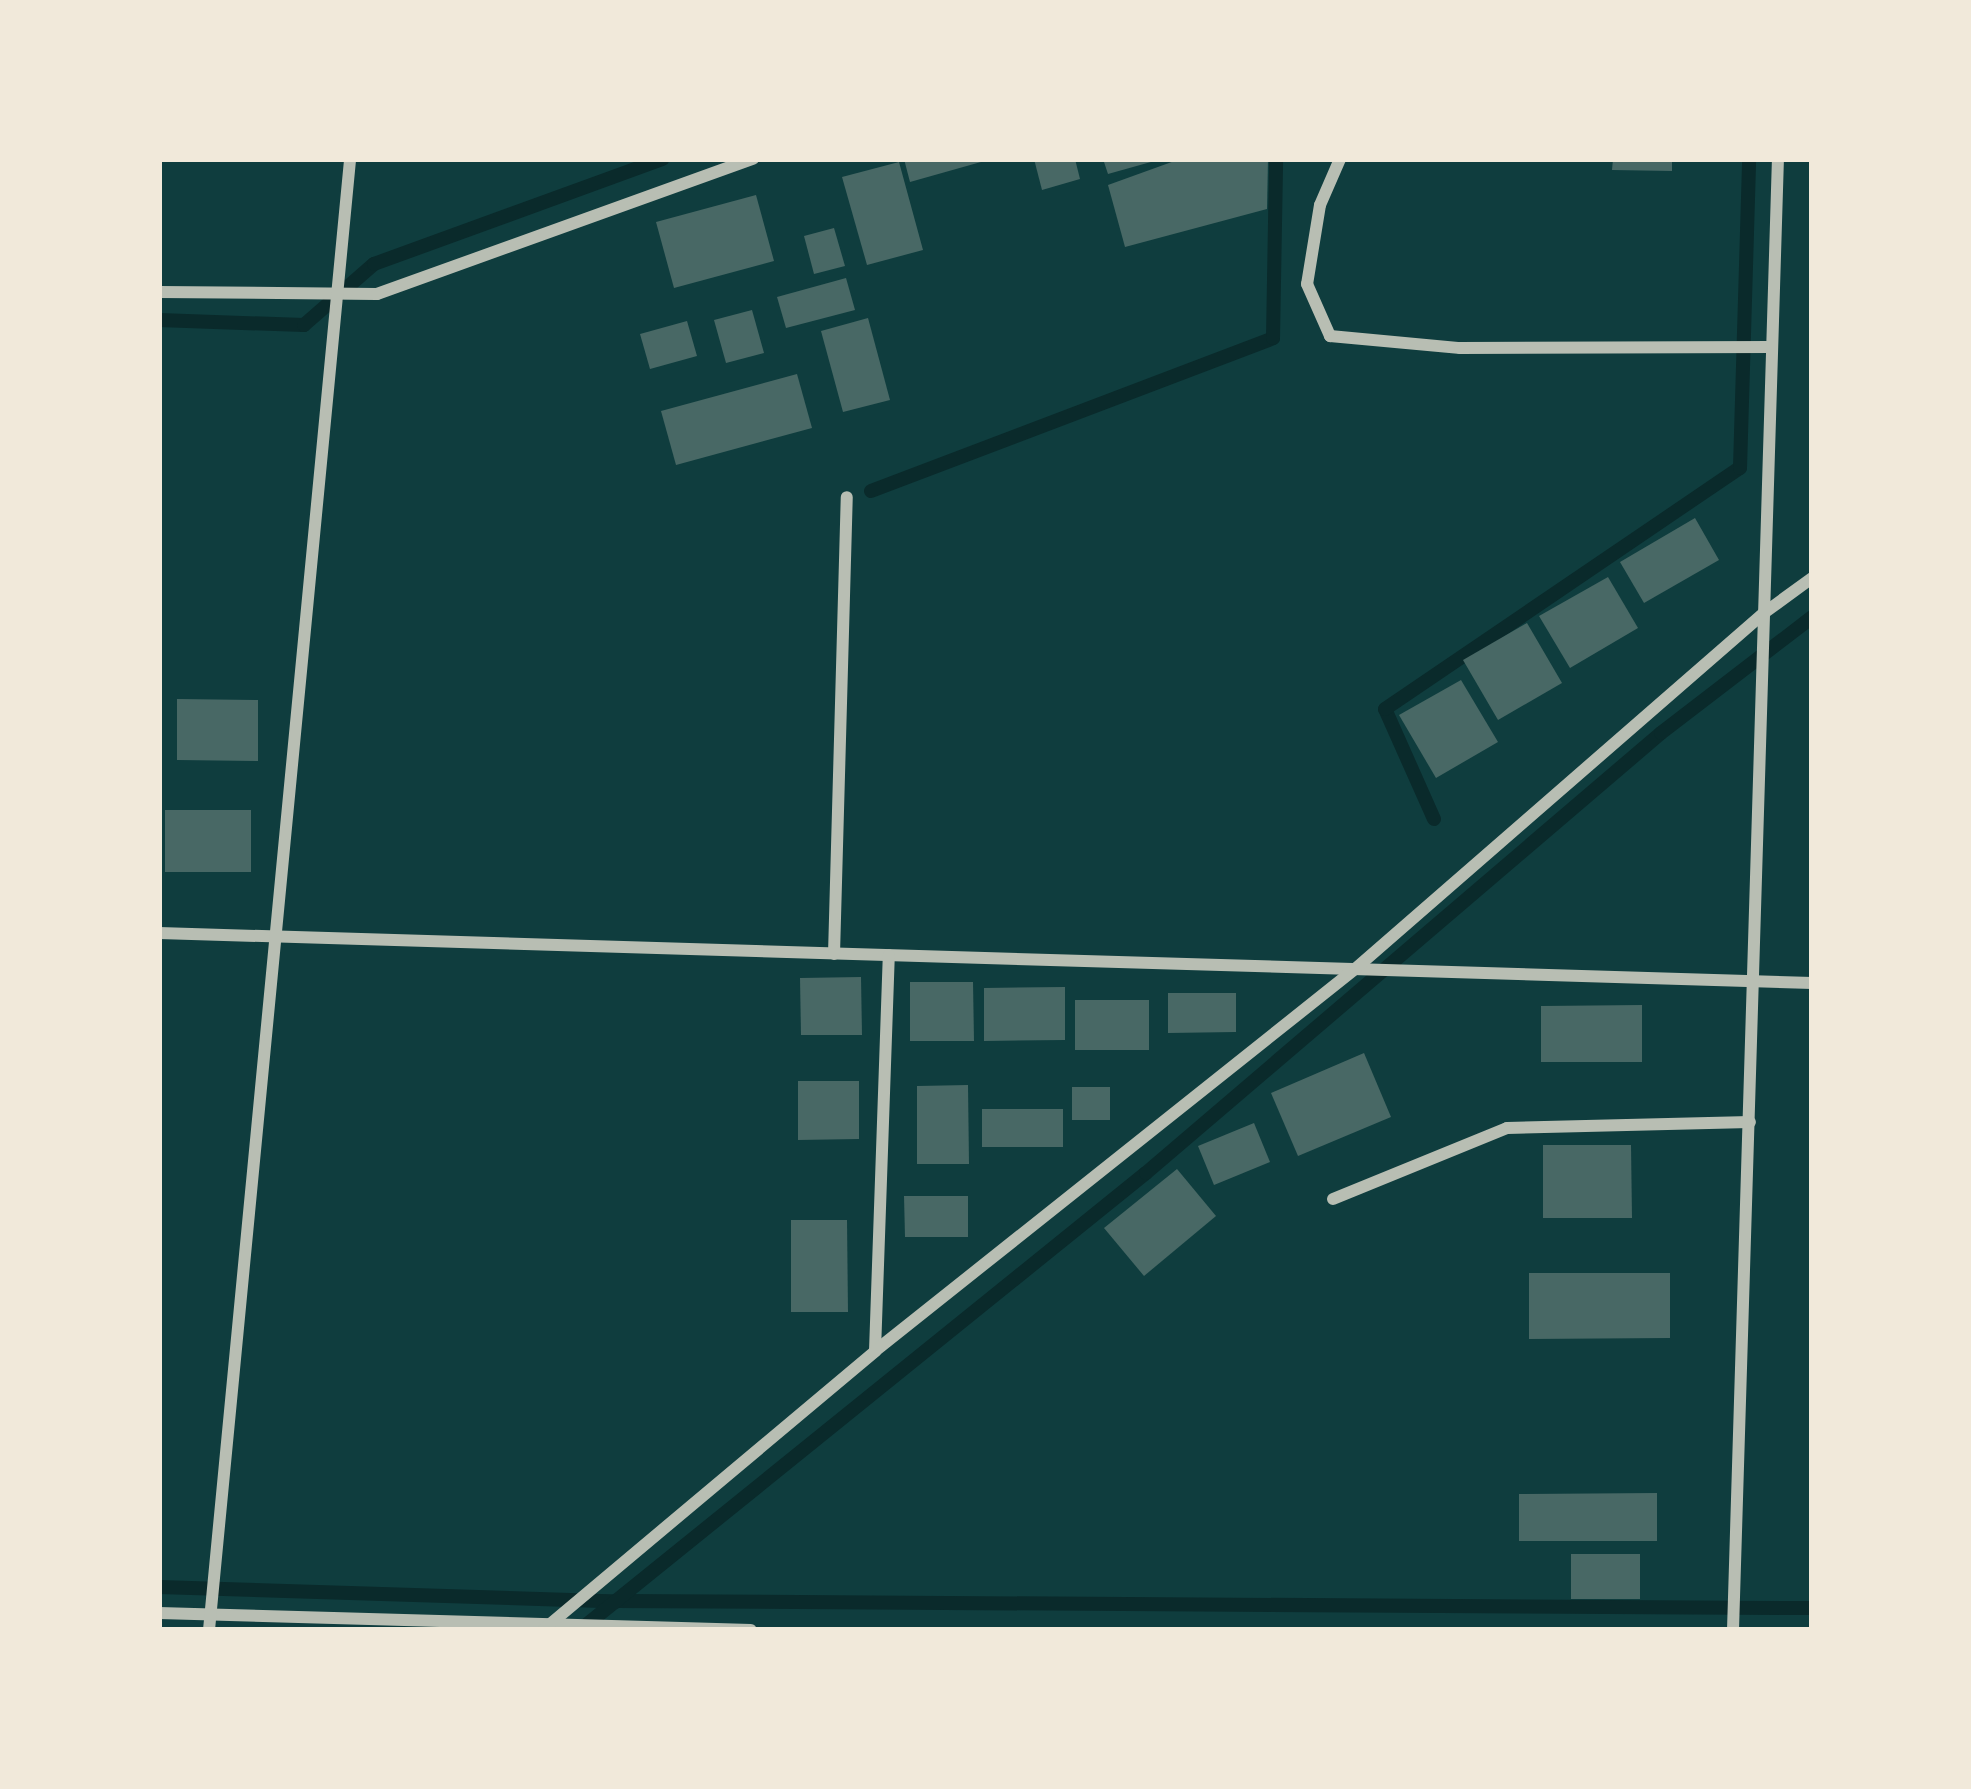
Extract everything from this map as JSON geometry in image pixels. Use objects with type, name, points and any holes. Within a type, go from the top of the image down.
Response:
[{"type":"street","points":[[210,1623],[350,159]]},
{"type":"street","points":[[159,292],[377,294],[752,159]]},
{"type":"street","points":[[1340,159],[1320,205],[1307,284],[1330,336],[1460,348],[1772,346]]},
{"type":"street","points":[[1733,1630],[1778,159]]},
{"type":"street","points":[[834,954],[847,497]]},
{"type":"street","points":[[547,1627],[875,1351],[1355,970],[1764,613],[1812,578]]},
{"type":"street","points":[[159,933],[1812,983]]},
{"type":"street","points":[[875,1351],[889,955]]},
{"type":"street","points":[[1333,1199],[1507,1128],[1750,1122]]},
{"type":"street","points":[[159,1613],[210,1623],[751,1630]]},
{"type":"building","points":[[904,159],[988,159],[988,160],[910,182]]},
{"type":"building","points":[[1034,159],[1075,159],[1080,179],[1042,190]]},
{"type":"building","points":[[1103,159],[1157,159],[1158,160],[1108,174]]},
{"type":"building","points":[[1180,159],[1268,159],[1267,209],[1125,247],[1108,185]]},
{"type":"building","points":[[1613,159],[1672,159],[1672,171],[1612,170]]},
{"type":"building","points":[[899,162],[923,250],[867,265],[842,177]]},
{"type":"building","points":[[756,195],[774,261],[674,288],[656,222]]},
{"type":"building","points":[[834,228],[845,266],[814,274],[804,236]]},
{"type":"building","points":[[846,278],[855,310],[786,328],[777,297]]},
{"type":"building","points":[[752,310],[764,353],[726,363],[714,320]]},
{"type":"building","points":[[868,318],[890,400],[843,412],[821,331]]},
{"type":"building","points":[[687,321],[697,356],[650,369],[640,334]]},
{"type":"building","points":[[797,374],[812,428],[676,465],[661,411]]},
{"type":"building","points":[[1695,518],[1719,560],[1644,603],[1620,562]]},
{"type":"building","points":[[1608,577],[1638,628],[1570,668],[1539,616]]},
{"type":"building","points":[[1527,623],[1562,683],[1498,720],[1463,660]]},
{"type":"building","points":[[1461,680],[1498,742],[1436,778],[1399,715]]},
{"type":"building","points":[[177,699],[258,700],[258,761],[177,760]]},
{"type":"building","points":[[165,810],[251,810],[251,872],[165,872]]},
{"type":"building","points":[[861,977],[862,1035],[801,1035],[800,978]]},
{"type":"building","points":[[910,982],[973,982],[974,1041],[910,1041]]},
{"type":"building","points":[[1065,987],[1065,1040],[984,1041],[984,988]]},
{"type":"building","points":[[1168,993],[1236,993],[1236,1032],[1168,1033]]},
{"type":"building","points":[[1075,1000],[1149,1000],[1149,1050],[1075,1050]]},
{"type":"building","points":[[1642,1005],[1642,1062],[1541,1062],[1541,1006]]},
{"type":"building","points":[[1364,1053],[1391,1117],[1298,1156],[1271,1093]]},
{"type":"building","points":[[798,1081],[859,1081],[859,1139],[798,1140]]},
{"type":"building","points":[[968,1085],[969,1164],[917,1164],[917,1086]]},
{"type":"building","points":[[1072,1087],[1110,1087],[1110,1120],[1072,1120]]},
{"type":"building","points":[[982,1109],[1063,1109],[1063,1147],[982,1147]]},
{"type":"building","points":[[1254,1123],[1270,1162],[1214,1185],[1198,1146]]},
{"type":"building","points":[[1543,1145],[1631,1145],[1632,1218],[1543,1218]]},
{"type":"building","points":[[1177,1169],[1216,1216],[1144,1276],[1104,1228]]},
{"type":"building","points":[[904,1196],[968,1196],[968,1237],[905,1237]]},
{"type":"building","points":[[791,1220],[847,1220],[848,1312],[791,1312]]},
{"type":"building","points":[[1529,1273],[1670,1273],[1670,1338],[1529,1339]]},
{"type":"building","points":[[1657,1493],[1657,1541],[1519,1541],[1519,1494]]},
{"type":"building","points":[[1571,1554],[1640,1554],[1640,1599],[1571,1599]]},
{"type":"waterway","points":[[159,320],[304,325],[374,264],[662,159]]},
{"type":"waterway","points":[[871,491],[1273,338],[1276,159]]},
{"type":"waterway","points":[[1434,819],[1385,709],[1740,468],[1749,159]]},
{"type":"waterway","points":[[580,1630],[1146,1173],[1661,733],[1812,617]]},
{"type":"waterway","points":[[159,1587],[617,1601],[1812,1608]]}]
